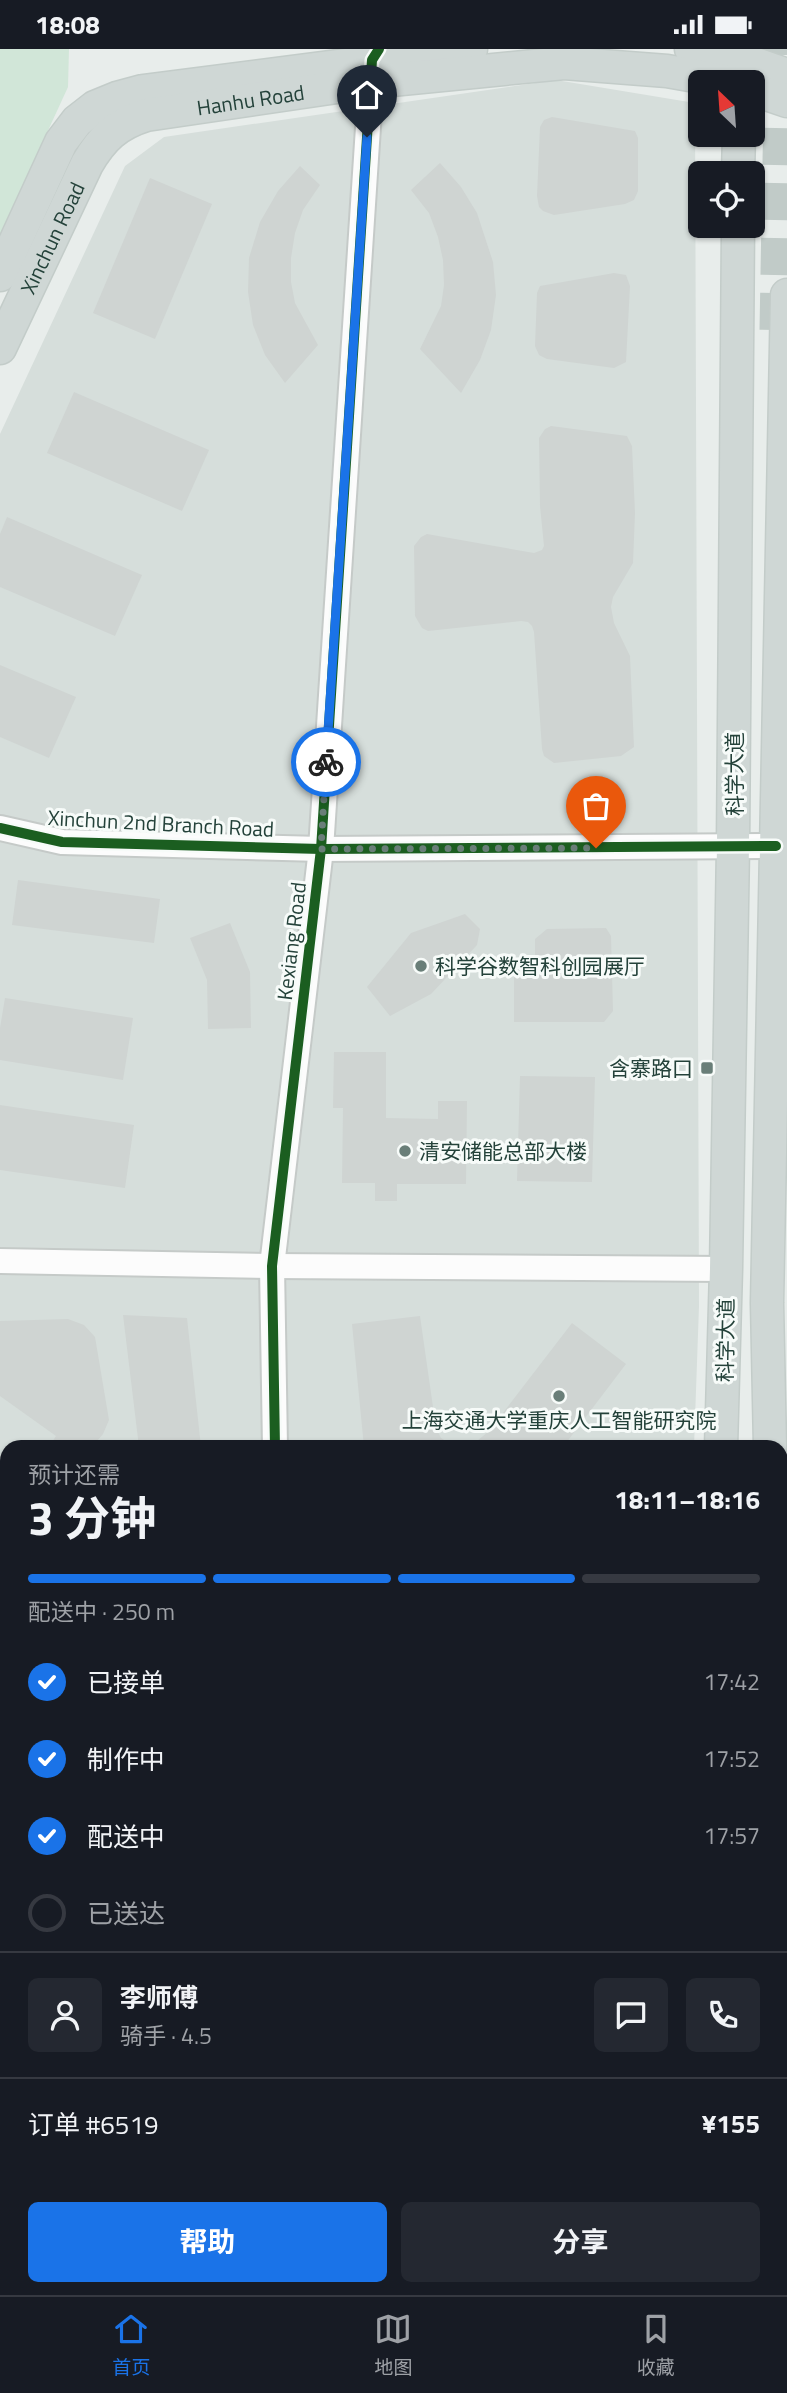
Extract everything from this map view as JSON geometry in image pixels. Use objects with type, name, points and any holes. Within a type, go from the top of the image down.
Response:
[{"type":"main road","name":"Hanhu Road","points":[[103,119],[127,120],[374,64],[471,49]]},
{"type":"main road","name":"Hanhu Road","points":[[691,49],[736,68]]},
{"type":"main road","name":"Hanhu Road","points":[[374,64],[564,63],[667,71],[736,68],[787,75]]},
{"type":"main road","points":[[765,93],[787,101]]},
{"type":"main road","name":"Xinchun Road","points":[[0,275],[61,142],[77,121],[103,119],[98,145],[0,348]]},
{"type":"main road","name":"科学大道","points":[[721,1440],[733,846],[738,238]]},
{"type":"main road","name":"科学大道","points":[[770,1440],[768,1328],[787,295]]},
{"type":"main road","points":[[725,1323],[733,1311],[742,1307],[752,1308],[759,1313],[768,1328]]},
{"type":"street","name":"Kexiang Road","points":[[275,1440],[272,1266],[321,849],[374,64]]},
{"type":"street","name":"Xinchun 2nd Branch Road","points":[[0,828],[62,842],[321,849],[776,846]]},
{"type":"street","points":[[0,1261],[726,1269]]},
{"type":"shaded area","points":[[556,80],[688,102],[688,147],[695,147],[695,161],[688,161],[688,238],[695,238],[699,1306],[694,1440],[0,1440],[0,434],[125,166],[164,137]]},
{"type":"green space","points":[[0,49],[69,49],[68,87],[0,235]]},
{"type":"building","points":[[552,117],[635,131],[638,138],[638,191],[634,200],[625,204],[554,215],[539,207],[537,196],[540,127],[544,120]]},
{"type":"building","points":[[440,163],[461,187],[477,213],[493,262],[496,295],[491,330],[480,360],[461,393],[420,349],[441,306],[443,260],[429,213],[411,190]]},
{"type":"building","points":[[300,166],[320,185],[303,210],[295,233],[291,282],[295,303],[318,345],[285,383],[265,355],[253,325],[248,292],[249,258],[260,222],[278,191]]},
{"type":"building","points":[[150,178],[212,204],[155,339],[93,313]]},
{"type":"building","points":[[614,273],[626,275],[630,286],[626,362],[614,368],[547,359],[539,355],[535,346],[537,293],[540,286]]},
{"type":"building","points":[[74,392],[209,450],[182,511],[47,453]]},
{"type":"building","points":[[551,426],[627,436],[632,446],[635,513],[633,563],[613,597],[611,607],[614,623],[630,656],[634,747],[621,756],[554,763],[544,756],[534,632],[528,622],[428,631],[422,628],[415,616],[414,546],[421,537],[427,534],[534,553],[542,550],[544,546],[540,506],[539,438],[545,429]]},
{"type":"building","points":[[7,517],[142,575],[115,636],[0,587],[0,534]]},
{"type":"building","points":[[0,665],[76,697],[49,758],[0,737]]},
{"type":"building","points":[[18,880],[160,899],[154,943],[12,925]]},
{"type":"building","name":"科学谷数智科创园展厅","points":[[465,914],[480,929],[477,945],[431,994],[390,1016],[367,987],[411,933]]},
{"type":"building","points":[[230,923],[250,972],[251,1028],[208,1029],[207,980],[190,938]]},
{"type":"building","points":[[606,928],[611,936],[613,1011],[604,1022],[514,1022],[514,975],[535,975],[535,939],[547,929]]},
{"type":"building","points":[[5,998],[133,1018],[123,1080],[0,1060],[0,1028]]},
{"type":"building","name":"清安储能总部大楼","points":[[334,1052],[386,1052],[386,1118],[438,1119],[438,1101],[467,1101],[466,1184],[397,1184],[397,1201],[375,1201],[375,1183],[342,1183],[343,1108],[333,1108]]},
{"type":"building","points":[[520,1076],[595,1077],[592,1182],[517,1181]]},
{"type":"building","points":[[0,1105],[134,1125],[125,1188],[0,1170]]},
{"type":"building","points":[[123,1315],[187,1318],[200,1440],[138,1440]]},
{"type":"building","points":[[420,1316],[436,1428],[444,1440],[363,1440],[352,1324]]},
{"type":"building","points":[[68,1319],[84,1325],[95,1337],[109,1420],[98,1440],[53,1440],[56,1436],[0,1396],[0,1321]]},
{"type":"building","points":[[572,1323],[626,1364],[568,1440],[478,1440],[489,1431]]},
{"type":"tunnel","points":[[778,330],[783,49]]},
{"type":"cycle path","points":[[275,1440],[272,1266],[321,849],[372,60],[379,49]]},
{"type":"cycle path","points":[[0,828],[62,842],[321,849],[776,846]]},
{"type":"way so far","points":[[326,762],[321,849],[596,848]]},
{"type":"place","name":"科学谷数智科创园展厅","points":[[421,966]]},
{"type":"place","name":"含寨路口","points":[[707,1068]]},
{"type":"place","name":"清安储能总部大楼","points":[[405,1151]]},
{"type":"place","name":"上海交通大学重庆人工智能研究院","points":[[559,1396]]},
{"type":"route","points":[[326,762],[367,137]]}]
